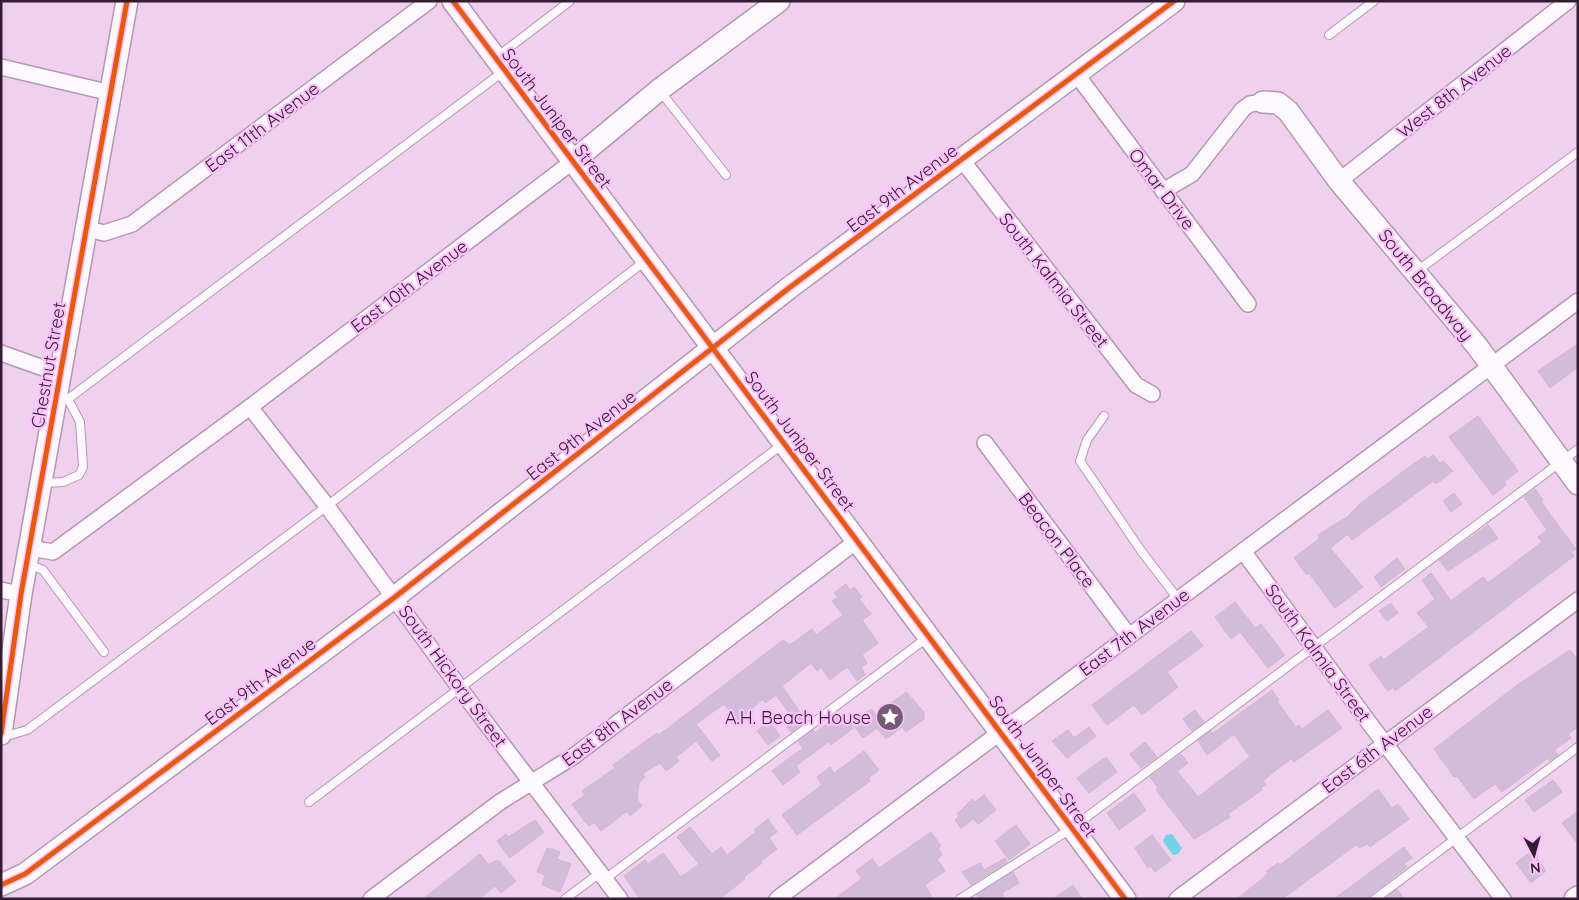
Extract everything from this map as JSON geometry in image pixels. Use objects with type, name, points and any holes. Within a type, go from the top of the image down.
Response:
[{"type":"street","name":"Chestnut Street","points":[[1,734],[11,592],[28,555],[41,483],[62,397],[60,374],[88,228],[127,1]]},
{"type":"street","name":"East 11th Avenue","points":[[88,228],[104,233],[132,224],[429,1]]},
{"type":"street","name":"South Juniper Street","points":[[453,1],[1125,899]]},
{"type":"street","name":"East 10th Avenue","points":[[28,555],[53,552],[250,407],[572,162],[659,90],[779,1]]},
{"type":"street","name":"East 9th Avenue","points":[[1,885],[25,874],[395,597],[714,349],[789,288],[1174,1]]},
{"type":"street","name":"West 8th Avenue","points":[[1339,181],[1568,1]]},
{"type":"street","points":[[1,67],[111,94]]},
{"type":"street","name":"Omar Drive","points":[[1077,75],[1248,304]]},
{"type":"street","points":[[1163,191],[1192,174],[1243,109],[1250,104],[1263,102]]},
{"type":"street","name":"South Broadway","points":[[1263,102],[1278,102],[1288,110],[1339,181],[1490,366],[1570,455],[1578,484]]},
{"type":"street","name":"South Kalmia Street","points":[[962,160],[1136,386],[1152,394]]},
{"type":"street","name":"East 7th Avenue","points":[[777,899],[1578,302]]},
{"type":"street","points":[[1,353],[60,374]]},
{"type":"street","name":"South Hickory Street","points":[[250,407],[327,506],[620,899]]},
{"type":"street","name":"Beacon Place","points":[[985,443],[1129,636]]},
{"type":"street","name":"East 8th Avenue","points":[[371,899],[473,822],[574,756],[858,540]]},
{"type":"street","name":"South Kalmia Street","points":[[1243,551],[1503,899]]},
{"type":"street","name":"East 6th Avenue","points":[[1177,899],[1578,600]]},
{"type":"lane","points":[[41,483],[63,482],[79,475],[83,467],[80,422],[62,397],[500,64],[570,1]]},
{"type":"lane","points":[[1329,35],[1374,1]]},
{"type":"lane","points":[[659,90],[726,175]]},
{"type":"lane","points":[[1414,273],[1578,152]]},
{"type":"lane","points":[[1,738],[27,730],[327,506],[646,260]]},
{"type":"lane","points":[[1104,416],[1087,440],[1080,461],[1142,552],[1178,600]]},
{"type":"lane","points":[[309,802],[784,443]]},
{"type":"lane","points":[[960,899],[1072,828],[1570,455]]},
{"type":"lane","points":[[28,555],[43,570],[104,652]]},
{"type":"lane","points":[[565,899],[603,876],[930,636]]},
{"type":"lane","points":[[1375,899],[1578,747]]},
{"type":"water","points":[[1172,834],[1182,848],[1178,854],[1173,855],[1163,841],[1166,835]]},
{"type":"building","points":[[1578,344],[1578,367],[1550,388],[1538,371]]},
{"type":"building","points":[[1478,416],[1518,471],[1504,482],[1506,485],[1493,495],[1449,437]]},
{"type":"building","points":[[1433,455],[1440,463],[1443,461],[1453,471],[1436,484],[1433,481],[1352,540],[1348,534],[1330,548],[1363,587],[1335,608],[1309,573],[1307,575],[1294,558],[1320,538],[1318,535],[1347,517],[1360,504],[1408,468],[1425,456],[1428,459]]},
{"type":"building","points":[[1535,489],[1543,500],[1541,502],[1576,549],[1571,552],[1574,556],[1395,691],[1393,687],[1388,691],[1369,665],[1381,656],[1383,660],[1429,627],[1417,613],[1435,599],[1422,580],[1431,573],[1451,601],[1483,577],[1488,583],[1542,542],[1538,537],[1547,530],[1524,497]]},
{"type":"building","points":[[1454,493],[1462,504],[1451,512],[1443,501]]},
{"type":"building","points":[[1488,525],[1498,538],[1448,571],[1439,560]]},
{"type":"building","points":[[1397,558],[1405,569],[1381,587],[1374,577]]},
{"type":"building","points":[[846,584],[850,590],[854,587],[862,597],[859,599],[871,614],[862,620],[878,643],[862,655],[867,663],[861,667],[865,675],[857,681],[847,667],[830,680],[821,667],[817,671],[811,663],[782,686],[806,721],[791,732],[785,724],[793,718],[776,695],[765,703],[763,699],[738,721],[724,704],[696,724],[720,755],[712,761],[696,741],[676,757],[679,761],[666,771],[660,763],[642,774],[645,777],[639,782],[637,799],[642,806],[630,816],[627,811],[601,831],[594,822],[589,826],[585,822],[572,804],[585,795],[582,791],[615,768],[613,765],[657,733],[659,735],[783,640],[790,645],[812,629],[816,635],[843,615],[832,601],[838,597],[834,593]]},
{"type":"building","points":[[1235,602],[1255,628],[1261,624],[1285,655],[1268,668],[1240,632],[1231,639],[1215,617]]},
{"type":"building","points":[[1391,603],[1398,613],[1387,621],[1379,611]]},
{"type":"building","points":[[1191,631],[1203,646],[1167,672],[1178,687],[1142,715],[1134,705],[1107,725],[1092,705]]},
{"type":"building","points":[[1570,650],[1578,660],[1578,727],[1568,734],[1571,738],[1554,750],[1558,755],[1550,761],[1548,758],[1502,792],[1495,784],[1474,799],[1457,776],[1454,777],[1434,749],[1520,683]]},
{"type":"building","points":[[1272,690],[1279,700],[1277,702],[1296,727],[1299,725],[1302,729],[1328,710],[1342,728],[1294,762],[1291,759],[1276,770],[1263,781],[1266,785],[1261,788],[1262,790],[1228,814],[1230,817],[1194,839],[1156,790],[1158,788],[1150,777],[1181,754],[1188,763],[1177,771],[1198,797],[1250,757],[1234,734],[1207,755],[1198,740],[1211,731],[1212,734]]},
{"type":"building","points":[[906,692],[924,712],[924,719],[906,732],[902,727],[886,739],[877,728],[863,738],[852,723],[871,709],[876,715]]},
{"type":"building","points":[[1195,710],[1204,722],[1192,731],[1183,719]]},
{"type":"building","points":[[842,713],[853,728],[831,745],[828,742],[796,766],[800,772],[783,785],[772,771],[803,748],[798,742],[813,730],[815,733]]},
{"type":"building","points":[[769,721],[780,736],[768,745],[757,731]]},
{"type":"building","points":[[1089,727],[1096,736],[1067,758],[1052,741],[1068,730],[1074,738]]},
{"type":"building","points":[[1145,742],[1157,757],[1141,768],[1130,754]]},
{"type":"building","points":[[864,751],[879,770],[868,778],[870,781],[797,835],[782,815],[822,785],[817,777],[830,767],[834,773]]},
{"type":"building","points":[[1106,757],[1117,772],[1089,793],[1077,778]]},
{"type":"building","points":[[1553,780],[1562,792],[1534,812],[1525,800]]},
{"type":"building","points":[[1378,789],[1392,808],[1398,804],[1409,819],[1370,847],[1367,844],[1359,848],[1356,845],[1282,899],[1237,899],[1263,878],[1268,873],[1267,871],[1278,863],[1280,865]]},
{"type":"building","points":[[1134,793],[1146,810],[1119,830],[1107,813]]},
{"type":"building","points":[[984,795],[996,810],[978,824],[973,819],[961,828],[955,820],[959,816],[957,814],[972,799],[975,802]]},
{"type":"building","points":[[1578,811],[1578,844],[1562,823]]},
{"type":"building","points":[[768,819],[777,832],[769,838],[777,849],[761,861],[762,863],[744,877],[745,879],[719,899],[640,899],[624,876],[645,860],[648,864],[663,853],[681,877],[699,864],[677,837],[690,827],[712,854],[721,847],[727,855],[756,832],[754,830]]},
{"type":"building","points":[[535,820],[544,832],[510,858],[497,841],[506,834],[508,837]]},
{"type":"building","points":[[1016,825],[1030,844],[1009,860],[995,841]]},
{"type":"building","points":[[931,832],[941,846],[938,848],[942,855],[937,859],[945,871],[925,885],[933,899],[835,899],[862,878],[856,871],[872,859],[879,868]]},
{"type":"building","points":[[1152,835],[1171,860],[1155,872],[1151,866],[1148,868],[1135,848]]},
{"type":"building","points":[[1404,847],[1412,858],[1404,864],[1407,867],[1372,894],[1369,899],[1334,899]]},
{"type":"building","points":[[547,848],[560,852],[557,859],[571,864],[560,892],[542,885],[545,875],[537,872]]},
{"type":"building","points":[[1532,851],[1546,871],[1531,883],[1516,863]]},
{"type":"building","points":[[480,854],[489,865],[499,861],[516,881],[501,893],[495,886],[479,899],[423,899]]},
{"type":"building","points":[[1005,858],[1007,862],[971,885],[962,872],[980,863],[984,870]]},
{"type":"building","points":[[1013,872],[1019,883],[1002,893],[1005,899],[979,899],[977,895]]},
{"type":"building","points":[[1073,885],[1082,899],[1053,899]]},
{"type":"building","points":[[1397,889],[1404,899],[1385,899]]},
{"type":"cycle path","points":[[1,734],[21,594],[127,1]]},
{"type":"cycle path","points":[[453,1],[1125,899]]},
{"type":"cycle path","points":[[1,885],[25,874],[395,597],[789,288],[1174,1]]},
{"type":"place","name":"A.H. Beach House","points":[[890,717]]}]
